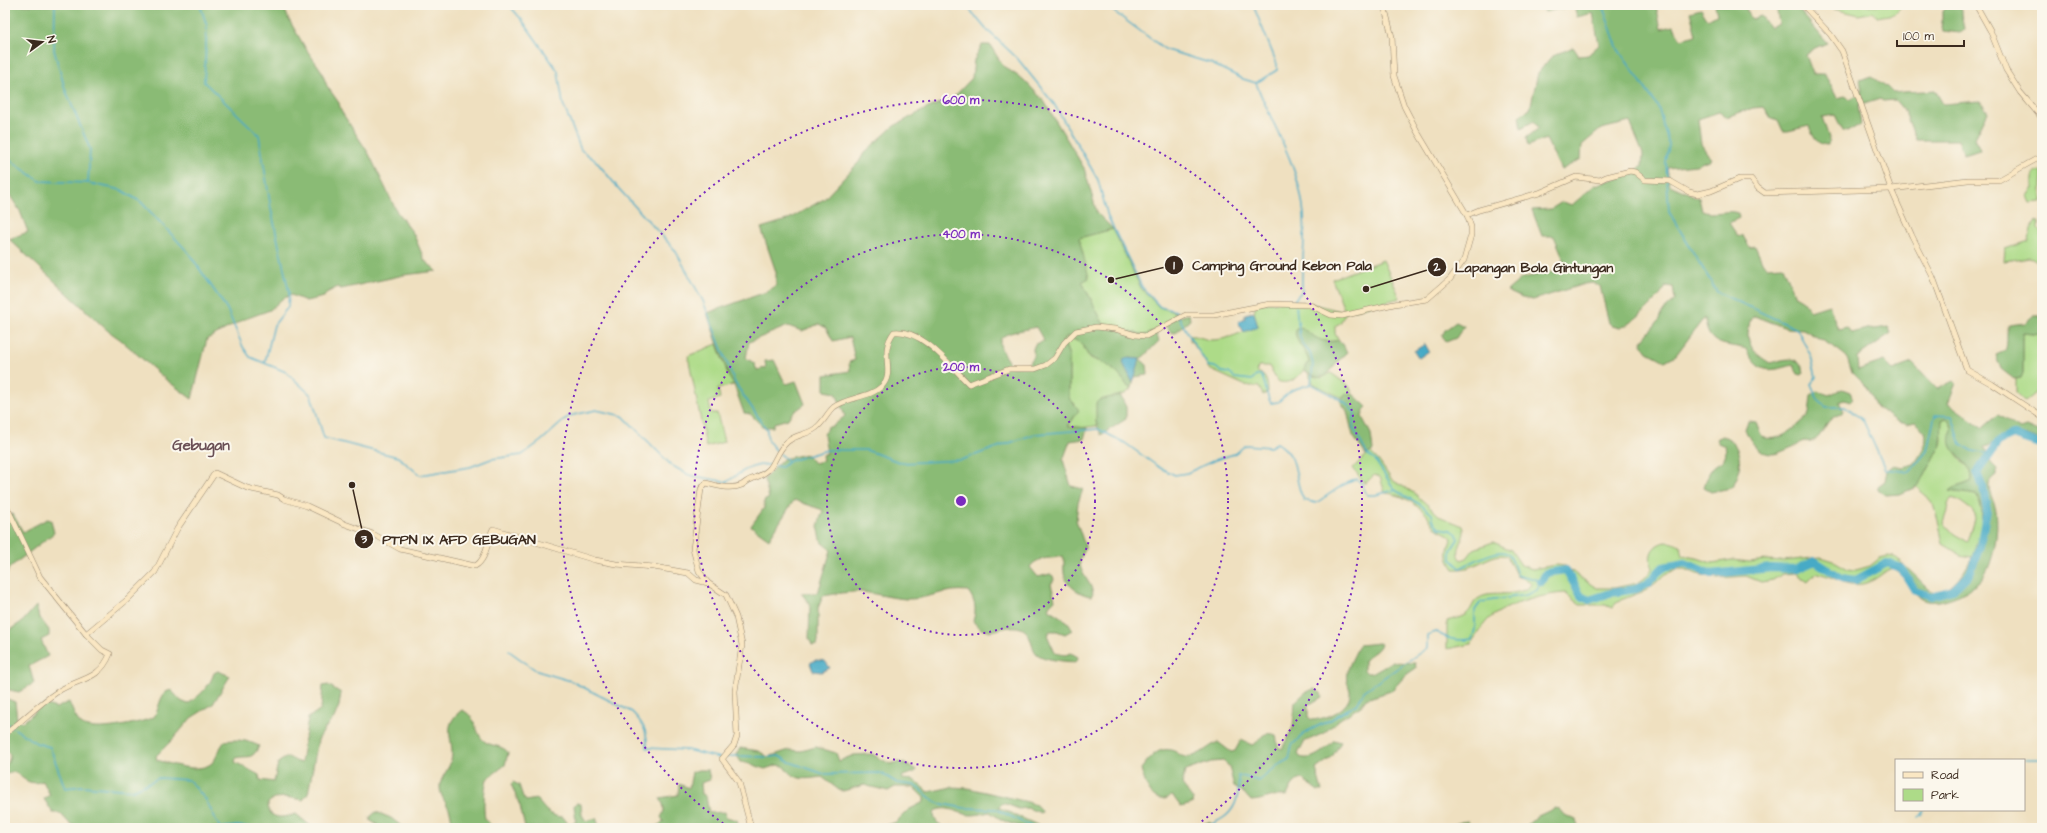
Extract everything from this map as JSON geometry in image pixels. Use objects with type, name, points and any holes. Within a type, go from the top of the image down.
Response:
[{"type":"street","points":[[752,828],[740,785],[725,766],[722,758],[734,745],[737,736],[735,691],[741,657],[741,640],[736,617],[729,599],[708,583],[699,571],[693,549],[700,489],[706,483],[725,488],[741,485],[748,480],[762,475],[772,465],[780,449],[796,435],[809,432],[817,427],[834,408],[881,387],[887,379],[886,348],[889,339],[894,332],[903,331],[913,334],[925,342],[968,384],[1009,369],[1035,369],[1046,365],[1055,358],[1064,343],[1076,331],[1096,327],[1146,336],[1186,315],[1214,314],[1270,304],[1302,304],[1320,308],[1331,315],[1342,316],[1394,304],[1417,301],[1432,296],[1454,276],[1464,260],[1471,231],[1467,215],[1418,133],[1404,106],[1394,76],[1392,61],[1392,37],[1384,5]]},
{"type":"street","points":[[1803,5],[1830,34],[1842,51],[1891,189],[1912,236],[1934,277],[1967,370],[2000,388],[2042,417]]},
{"type":"street","points":[[1976,5],[1990,30],[2006,70],[2018,89],[2042,118]]},
{"type":"street","points":[[1467,215],[1479,210],[1539,193],[1576,177],[1600,180],[1630,171],[1635,172],[1645,180],[1663,182],[1670,181],[1689,192],[1698,194],[1711,191],[1739,179],[1745,178],[1751,179],[1758,188],[1765,193],[1891,189],[1968,180],[1999,180],[2042,156]]},
{"type":"street","points":[[86,634],[126,600],[155,572],[177,529],[215,473],[247,488],[278,495],[284,499],[302,504],[345,524],[374,534],[400,549],[421,554],[475,566],[483,559],[488,540],[493,529],[595,560],[616,564],[654,567],[688,573],[696,580],[708,583]]},
{"type":"street","points":[[5,503],[40,577],[86,634],[102,650],[110,654],[106,664],[90,678],[59,690],[8,731],[5,736]]},
{"type":"green space","points":[[5,5],[283,5],[289,20],[306,49],[321,70],[327,86],[339,103],[341,111],[369,154],[397,212],[413,233],[425,261],[437,271],[404,275],[341,289],[338,287],[326,293],[324,297],[306,301],[291,295],[282,299],[270,310],[245,319],[207,339],[192,399],[165,379],[121,340],[107,330],[9,239],[28,232],[20,211],[5,188]]},
{"type":"green space","points":[[1541,5],[1661,5],[1656,6],[1661,29],[1673,26],[1681,39],[1696,35],[1690,12],[1701,9],[1707,19],[1717,15],[1715,5],[1745,5],[1749,17],[1753,19],[1761,16],[1770,28],[1779,24],[1776,5],[1795,5],[1827,43],[1815,48],[1806,55],[1813,74],[1825,74],[1837,98],[1845,96],[1850,99],[1862,92],[1860,80],[1871,76],[1886,86],[1893,93],[1935,90],[1943,104],[1980,101],[1988,112],[1975,138],[1980,150],[1964,155],[1958,140],[1916,140],[1905,112],[1895,100],[1883,101],[1880,99],[1858,106],[1861,124],[1847,132],[1843,131],[1835,115],[1822,117],[1829,138],[1828,145],[1818,142],[1809,126],[1783,131],[1778,120],[1771,118],[1764,107],[1753,108],[1726,117],[1719,112],[1698,119],[1701,144],[1711,159],[1696,165],[1667,168],[1670,185],[1699,198],[1702,211],[1711,213],[1738,213],[1739,218],[1729,223],[1737,235],[1743,236],[1750,248],[1755,246],[1763,264],[1767,267],[1783,266],[1795,296],[1803,301],[1810,311],[1829,305],[1838,329],[1847,327],[1851,333],[1871,328],[1875,329],[1888,327],[1891,333],[1857,357],[1858,370],[1884,361],[1893,370],[1912,363],[1937,389],[1953,381],[1956,383],[1948,403],[1983,428],[1998,415],[2020,429],[2026,427],[2042,434],[2042,441],[2017,434],[2007,434],[1984,447],[1991,463],[1997,469],[1997,475],[1990,482],[1989,487],[1996,511],[1997,528],[1995,546],[1990,564],[1982,579],[1977,584],[1954,597],[1945,600],[1928,601],[1921,599],[1903,578],[1899,564],[1903,564],[1930,590],[1938,593],[1949,588],[1959,579],[1968,566],[1980,535],[1982,520],[1981,506],[1976,495],[1950,491],[1972,481],[1972,475],[1968,466],[1952,447],[1952,430],[1950,422],[1947,418],[1942,420],[1941,445],[1924,477],[1916,487],[1900,494],[1885,495],[1878,490],[1878,486],[1885,481],[1887,470],[1894,465],[1902,467],[1914,464],[1924,448],[1926,437],[1921,427],[1915,422],[1907,424],[1898,422],[1876,407],[1867,388],[1852,373],[1847,357],[1837,349],[1803,329],[1786,328],[1755,316],[1750,320],[1748,333],[1748,339],[1752,348],[1770,363],[1786,359],[1795,360],[1802,366],[1804,372],[1802,375],[1798,374],[1793,365],[1771,370],[1765,369],[1755,363],[1746,349],[1726,345],[1712,338],[1708,332],[1704,318],[1676,355],[1665,361],[1648,352],[1641,342],[1660,319],[1663,311],[1675,300],[1673,287],[1666,286],[1664,291],[1646,310],[1631,322],[1620,328],[1612,326],[1609,323],[1600,286],[1592,283],[1584,284],[1533,300],[1522,298],[1507,291],[1522,278],[1568,269],[1554,236],[1542,236],[1532,210],[1551,209],[1562,202],[1572,205],[1595,185],[1631,174],[1642,167],[1643,154],[1630,122],[1601,129],[1582,145],[1581,159],[1561,170],[1546,139],[1528,146],[1526,138],[1539,128],[1534,121],[1521,128],[1519,116],[1530,109],[1538,73],[1551,57],[1573,47],[1579,56],[1588,55],[1599,45],[1593,13],[1577,17],[1574,6],[1545,12]]},
{"type":"green space","points":[[1832,5],[1903,5],[1894,14],[1877,17],[1873,12],[1859,15],[1834,9]]},
{"type":"green space","points":[[1948,6],[1961,6],[1964,29],[1960,33],[1943,31],[1941,27],[1942,11]]},
{"type":"green space","points":[[982,45],[990,45],[1003,66],[1024,80],[1044,101],[1084,168],[1097,213],[1113,229],[1079,238],[1089,278],[1082,282],[1105,327],[1146,335],[1155,331],[1159,341],[1140,359],[1128,358],[1128,370],[1133,383],[1132,388],[1128,387],[1112,368],[1089,356],[1083,344],[1067,336],[1063,341],[1069,355],[1069,398],[1079,410],[1068,426],[1087,428],[1084,439],[1070,441],[1063,460],[1071,486],[1083,489],[1078,503],[1076,520],[1085,546],[1080,559],[1080,564],[1082,572],[1093,593],[1091,596],[1082,594],[1070,585],[1065,576],[1063,556],[1041,559],[1030,567],[1038,577],[1050,574],[1053,576],[1054,580],[1051,584],[1055,600],[1049,606],[1050,610],[1068,622],[1072,630],[1065,634],[1057,631],[1050,631],[1047,635],[1055,653],[1065,655],[1071,653],[1078,657],[1077,661],[1073,662],[1049,659],[1040,656],[1033,648],[1029,636],[1025,630],[1021,628],[1008,627],[990,631],[979,627],[973,621],[975,605],[968,591],[943,592],[914,599],[858,592],[823,596],[818,608],[818,641],[817,645],[812,645],[809,638],[810,604],[801,593],[818,593],[831,550],[822,543],[818,526],[823,510],[794,500],[769,539],[751,526],[764,508],[764,501],[769,498],[764,479],[783,459],[806,454],[814,463],[823,461],[822,455],[827,453],[824,435],[827,427],[833,426],[845,416],[836,393],[825,391],[825,375],[850,371],[849,362],[855,360],[850,337],[833,341],[826,328],[819,324],[802,331],[788,326],[749,342],[746,358],[754,363],[757,370],[766,368],[765,361],[774,360],[784,381],[787,384],[796,381],[805,404],[791,414],[788,419],[774,423],[773,427],[763,427],[750,414],[744,413],[734,385],[729,377],[707,313],[766,292],[776,285],[776,272],[761,228],[787,220],[824,199],[859,162],[864,153],[894,126],[926,109],[953,98],[972,78],[974,60]],"holes":[[[1036,327],[1044,341],[1035,344],[1033,349],[1034,356],[1028,364],[1012,367],[1005,356],[1000,341],[1008,334]]]},
{"type":"green space","points":[[2042,171],[2042,202],[2030,203],[2027,196],[2033,187],[2033,177],[2036,173]]},
{"type":"green space","points":[[2036,220],[2038,223],[2038,229],[2042,233],[2042,262],[2037,262],[2029,257],[2004,261],[2005,249],[2029,241],[2031,229]]},
{"type":"green space","points":[[1113,229],[1141,288],[1159,307],[1175,312],[1178,318],[1146,335],[1105,327],[1082,282],[1078,238]]},
{"type":"green space","points":[[1383,260],[1400,298],[1346,312],[1340,323],[1335,326],[1335,333],[1339,340],[1323,341],[1295,333],[1307,355],[1309,362],[1296,378],[1288,382],[1277,381],[1269,366],[1259,366],[1256,371],[1266,379],[1268,385],[1268,392],[1263,395],[1259,387],[1244,385],[1209,369],[1190,340],[1190,336],[1196,336],[1209,340],[1224,339],[1257,327],[1254,312],[1256,304],[1291,301],[1313,304],[1345,312],[1332,279]]},
{"type":"green space","points":[[1189,314],[1190,320],[1175,333],[1170,332],[1165,324],[1174,318]]},
{"type":"green space","points":[[2034,315],[2039,315],[2042,319],[2042,335],[2023,333],[2023,373],[2021,378],[2014,379],[2001,369],[1996,355],[2005,351],[2009,325],[2025,323]]},
{"type":"green space","points":[[1456,322],[1464,326],[1456,338],[1446,342],[1442,336],[1445,330]]},
{"type":"green space","points":[[1302,328],[1324,341],[1329,342],[1339,340],[1347,352],[1324,376],[1318,377],[1304,370],[1309,362],[1308,358],[1296,338],[1296,329]]},
{"type":"green space","points":[[2023,333],[2042,335],[2042,396],[2040,393],[2036,393],[2025,402],[2016,393],[2016,379],[2021,378],[2023,373]]},
{"type":"green space","points":[[1067,336],[1083,344],[1087,354],[1091,358],[1112,368],[1128,387],[1132,388],[1125,394],[1109,398],[1096,422],[1097,426],[1078,428],[1068,426],[1074,418],[1075,404],[1069,398],[1069,355],[1063,341]]},
{"type":"green space","points":[[717,344],[729,377],[734,385],[718,389],[720,398],[709,402],[711,413],[717,413],[724,442],[706,447],[688,356]]},
{"type":"green space","points":[[1140,359],[1147,365],[1148,375],[1134,377]]},
{"type":"green space","points":[[1331,373],[1349,386],[1353,394],[1346,394],[1342,398],[1314,384],[1308,374],[1322,378]]},
{"type":"green space","points":[[1842,389],[1850,392],[1853,399],[1850,402],[1844,400],[1839,402],[1844,411],[1833,417],[1827,423],[1820,435],[1814,441],[1804,441],[1796,446],[1772,454],[1761,451],[1757,448],[1747,434],[1745,429],[1748,421],[1756,422],[1762,437],[1775,438],[1786,434],[1809,414],[1811,395],[1817,391],[1829,395]]},
{"type":"green space","points":[[1346,394],[1353,394],[1367,407],[1364,410],[1362,417],[1371,434],[1373,451],[1366,455],[1353,436],[1347,411],[1340,401]]},
{"type":"green space","points":[[1120,395],[1126,407],[1126,419],[1101,435],[1096,422],[1096,403],[1099,400]]},
{"type":"green space","points":[[1947,417],[1950,422],[1954,450],[1958,458],[1969,468],[1972,475],[1972,481],[1950,491],[1976,495],[1982,510],[1981,526],[1972,557],[1961,555],[1943,544],[1932,501],[1916,487],[1924,477],[1941,445],[1942,420]],"holes":[[[1951,498],[1958,500],[1973,511],[1975,519],[1968,542],[1954,534],[1944,523],[1948,511],[1947,503]]]},
{"type":"green space","points":[[1723,436],[1735,445],[1738,452],[1738,475],[1731,488],[1711,492],[1704,488],[1713,467],[1724,459],[1726,452],[1725,446],[1718,443],[1716,439]]},
{"type":"green space","points":[[1370,452],[1378,460],[1392,480],[1414,493],[1441,517],[1463,526],[1464,534],[1459,546],[1459,555],[1461,560],[1467,558],[1474,549],[1493,542],[1511,550],[1521,565],[1532,569],[1556,565],[1566,566],[1579,577],[1597,588],[1614,588],[1638,583],[1645,578],[1653,568],[1651,555],[1653,550],[1662,543],[1668,542],[1675,543],[1681,547],[1683,556],[1697,558],[1712,563],[1732,560],[1750,562],[1766,560],[1784,561],[1821,557],[1834,561],[1848,569],[1856,570],[1870,566],[1880,558],[1888,556],[1894,557],[1903,564],[1899,564],[1899,572],[1894,568],[1870,582],[1860,584],[1847,583],[1816,573],[1808,582],[1795,573],[1783,574],[1773,580],[1761,582],[1746,576],[1717,578],[1697,574],[1685,569],[1677,569],[1666,574],[1647,590],[1618,601],[1612,608],[1605,605],[1580,605],[1565,593],[1538,597],[1519,603],[1490,618],[1481,628],[1471,644],[1447,649],[1447,621],[1465,615],[1475,601],[1482,597],[1487,595],[1517,592],[1527,588],[1531,584],[1529,581],[1516,575],[1507,556],[1495,556],[1470,567],[1454,569],[1448,558],[1448,550],[1452,538],[1450,536],[1436,528],[1427,515],[1413,503],[1397,495],[1385,493],[1380,477],[1374,475],[1365,484],[1353,468]]},
{"type":"green space","points":[[13,514],[23,532],[47,519],[51,520],[54,533],[9,568],[5,578],[5,516]]},
{"type":"green space","points":[[36,606],[39,617],[49,630],[49,636],[41,640],[48,656],[29,666],[34,683],[19,692],[5,689],[5,633],[23,621]]},
{"type":"green space","points":[[1381,644],[1378,649],[1364,661],[1364,670],[1367,673],[1372,673],[1391,662],[1415,663],[1416,668],[1406,675],[1391,691],[1366,699],[1361,706],[1340,719],[1324,733],[1304,742],[1298,754],[1300,757],[1310,758],[1319,754],[1334,740],[1341,742],[1332,757],[1316,769],[1322,791],[1318,791],[1302,779],[1295,783],[1287,796],[1273,796],[1261,800],[1251,801],[1244,793],[1234,787],[1229,766],[1223,761],[1211,762],[1185,771],[1182,784],[1193,799],[1192,804],[1181,807],[1173,796],[1165,799],[1159,799],[1154,797],[1151,793],[1141,769],[1154,754],[1159,751],[1174,751],[1182,756],[1188,757],[1200,753],[1218,742],[1231,752],[1235,751],[1241,740],[1252,745],[1267,734],[1276,735],[1278,747],[1282,749],[1293,727],[1295,702],[1306,692],[1314,689],[1321,693],[1322,697],[1308,705],[1308,717],[1312,720],[1324,718],[1343,708],[1350,697],[1347,680],[1349,666],[1359,645]]},
{"type":"green space","points":[[218,671],[230,676],[213,704],[191,718],[156,756],[157,760],[185,767],[200,768],[212,763],[225,741],[246,741],[259,746],[252,756],[236,758],[235,762],[259,775],[260,780],[274,782],[278,763],[282,760],[285,758],[290,758],[301,763],[308,718],[321,709],[323,686],[328,685],[341,693],[339,706],[334,718],[318,740],[308,794],[303,800],[276,798],[268,803],[269,809],[273,815],[281,817],[296,814],[313,828],[81,828],[70,824],[60,813],[53,813],[44,799],[50,795],[43,781],[35,783],[31,782],[25,780],[15,772],[6,774],[5,769],[10,755],[5,749],[7,740],[5,737],[5,698],[15,702],[17,719],[23,722],[44,704],[56,708],[69,702],[75,716],[81,724],[87,727],[106,728],[139,722],[154,717],[162,697],[167,691],[171,690],[181,701],[188,704],[204,691],[210,683],[214,673]]},
{"type":"green space","points":[[462,710],[471,717],[484,741],[506,750],[508,753],[505,765],[487,779],[486,784],[484,804],[485,819],[494,828],[451,828],[450,812],[440,791],[441,781],[451,761],[451,722]]},
{"type":"green space","points":[[816,747],[836,753],[839,761],[854,755],[872,754],[890,764],[898,762],[907,764],[916,770],[915,772],[903,776],[902,779],[914,780],[928,792],[952,787],[968,788],[1028,802],[1036,805],[1042,811],[1041,813],[1027,808],[1019,809],[1003,803],[998,807],[1044,828],[1016,825],[997,817],[990,812],[967,815],[949,809],[940,809],[935,811],[934,817],[936,821],[944,828],[883,828],[883,826],[896,822],[908,810],[924,802],[924,798],[913,787],[895,787],[888,791],[864,785],[843,791],[839,790],[822,777],[806,779],[797,777],[788,771],[784,766],[777,765],[765,769],[741,762],[736,754],[740,748],[759,751],[768,757],[789,750],[801,751]]},
{"type":"green space","points":[[698,770],[708,770],[710,780],[701,783],[702,794],[706,796],[709,813],[725,812],[726,817],[737,820],[739,828],[653,828],[664,822],[661,817],[664,812],[664,808],[660,798],[678,795],[679,784],[689,788],[692,772]]},
{"type":"green space","points":[[513,782],[519,785],[526,801],[536,799],[550,814],[563,817],[569,825],[576,821],[574,806],[576,803],[581,804],[582,815],[586,821],[596,818],[600,828],[525,828],[520,806],[511,784]]},
{"type":"green space","points":[[1555,808],[1560,809],[1565,815],[1576,820],[1579,828],[1524,828],[1536,817]]},
{"type":"green space","points":[[376,812],[391,818],[404,828],[382,828],[371,821],[370,817]]},
{"type":"green space","points":[[1468,821],[1475,828],[1447,828],[1460,822]]},
{"type":"green space","points":[[1209,822],[1213,825],[1210,828],[1191,828]]},
{"type":"water","points":[[1254,312],[1258,327],[1244,332],[1238,322],[1245,318],[1245,314]]},
{"type":"water","points":[[1425,344],[1429,351],[1419,358],[1414,351]]},
{"type":"water","points":[[1124,359],[1140,359],[1133,383],[1123,363]]},
{"type":"water","points":[[816,660],[825,661],[830,668],[821,672],[813,671],[810,663]]},
{"type":"waterway","points":[[55,5],[54,50],[65,89],[90,149],[88,183]]},
{"type":"waterway","points":[[200,5],[207,26],[204,82],[259,135],[271,209],[289,292],[288,307],[274,325],[265,362]]},
{"type":"waterway","points":[[509,5],[522,20],[558,71],[563,104],[581,150],[596,161],[619,189],[675,250],[703,301],[735,383],[767,430],[769,442],[777,451]]},
{"type":"waterway","points":[[966,5],[985,28],[1017,58],[1054,104],[1098,180],[1108,217],[1142,287],[1160,307],[1176,311],[1208,366],[1215,367],[1222,372],[1229,373],[1235,378],[1252,380],[1256,375],[1261,375],[1271,403],[1278,402],[1292,390],[1311,384]]},
{"type":"waterway","points":[[1105,5],[1166,50],[1210,63],[1243,79],[1256,83],[1277,70],[1277,64],[1253,5]]},
{"type":"waterway","points":[[1602,5],[1618,49],[1658,107],[1669,145],[1666,162],[1669,212],[1717,292],[1797,329],[1811,356],[1816,377],[1811,384],[1818,400],[1826,407],[1845,407],[1863,420],[1885,469],[1910,472],[1927,451],[1935,415],[1952,416],[1961,444],[1973,451],[1989,454]]},
{"type":"waterway","points":[[1256,83],[1292,164],[1301,197],[1304,215],[1302,291],[1295,299],[1295,303]]},
{"type":"waterway","points":[[5,157],[40,181],[88,183],[121,190],[141,202],[188,252],[227,309],[243,347],[250,357],[286,372],[311,395],[324,438],[398,457],[420,475],[470,467],[491,459],[522,455],[541,441],[569,416],[596,410],[623,416],[671,465],[689,475],[727,482],[741,472],[752,467],[770,465]]},
{"type":"waterway","points":[[1206,828],[1223,818],[1232,809],[1237,799],[1239,787],[1238,775],[1259,781],[1278,765],[1289,759],[1292,745],[1306,732],[1332,719],[1358,703],[1364,691],[1427,648],[1427,635],[1436,632],[1453,639],[1472,639],[1475,629],[1475,610],[1481,602],[1526,595],[1537,590],[1541,582],[1534,578],[1517,574],[1511,558],[1504,552],[1491,554],[1460,568],[1451,559],[1451,550],[1458,539],[1457,534],[1451,530],[1439,528],[1433,520],[1432,514],[1421,505],[1395,490],[1375,460],[1367,454],[1353,427],[1355,413],[1345,402],[1311,384],[1313,364],[1310,353],[1300,338],[1296,307]]},
{"type":"waterway","points":[[780,454],[789,461],[827,450],[866,450],[902,463],[961,460],[1035,434],[1098,429],[1125,443],[1160,468],[1175,475],[1187,473],[1215,460],[1234,454],[1246,445],[1270,447],[1277,443],[1290,455],[1300,492],[1304,500],[1316,503],[1343,485],[1357,479],[1361,483],[1367,495],[1375,495],[1395,490]]},
{"type":"waterway","points":[[1541,582],[1546,573],[1566,570],[1581,596],[1589,600],[1611,593],[1636,589],[1647,584],[1663,567],[1685,563],[1711,574],[1772,568],[1797,569],[1815,561],[1841,578],[1856,580],[1887,563],[1901,568],[1915,591],[1931,596],[1953,590],[1970,573],[1980,546],[1987,510],[1983,487],[1977,473],[1999,441],[2012,435],[2042,445]]},
{"type":"waterway","points":[[773,466],[782,467],[789,461]]},
{"type":"waterway","points":[[509,651],[537,671],[571,681],[632,712],[646,732],[647,748],[687,750],[720,758]]},
{"type":"waterway","points":[[5,722],[12,727]]},
{"type":"waterway","points":[[15,729],[36,743],[50,747],[65,788],[82,786],[133,790],[159,778],[189,780],[206,800],[220,828]]},
{"type":"waterway","points":[[726,757],[779,756],[787,761],[824,774],[881,773],[897,783],[914,785],[937,803],[964,808],[996,809],[1034,828]]},
{"type":"waterway","points":[[2025,760],[2042,760]]},
{"type":"waterway","points":[[1918,817],[1923,811]]},
{"type":"waterway","points":[[220,828],[237,826],[262,828]]},
{"type":"place","name":"Camping Ground Kebon Pala","points":[[1111,280]]},
{"type":"place","name":"Lapangan Bola Gintungan","points":[[1366,289]]},
{"type":"place","name":"PTPN IX AFD GEBUGAN","points":[[352,485]]},
{"type":"district","name":"Gebugan","points":[[201,445]]}]
